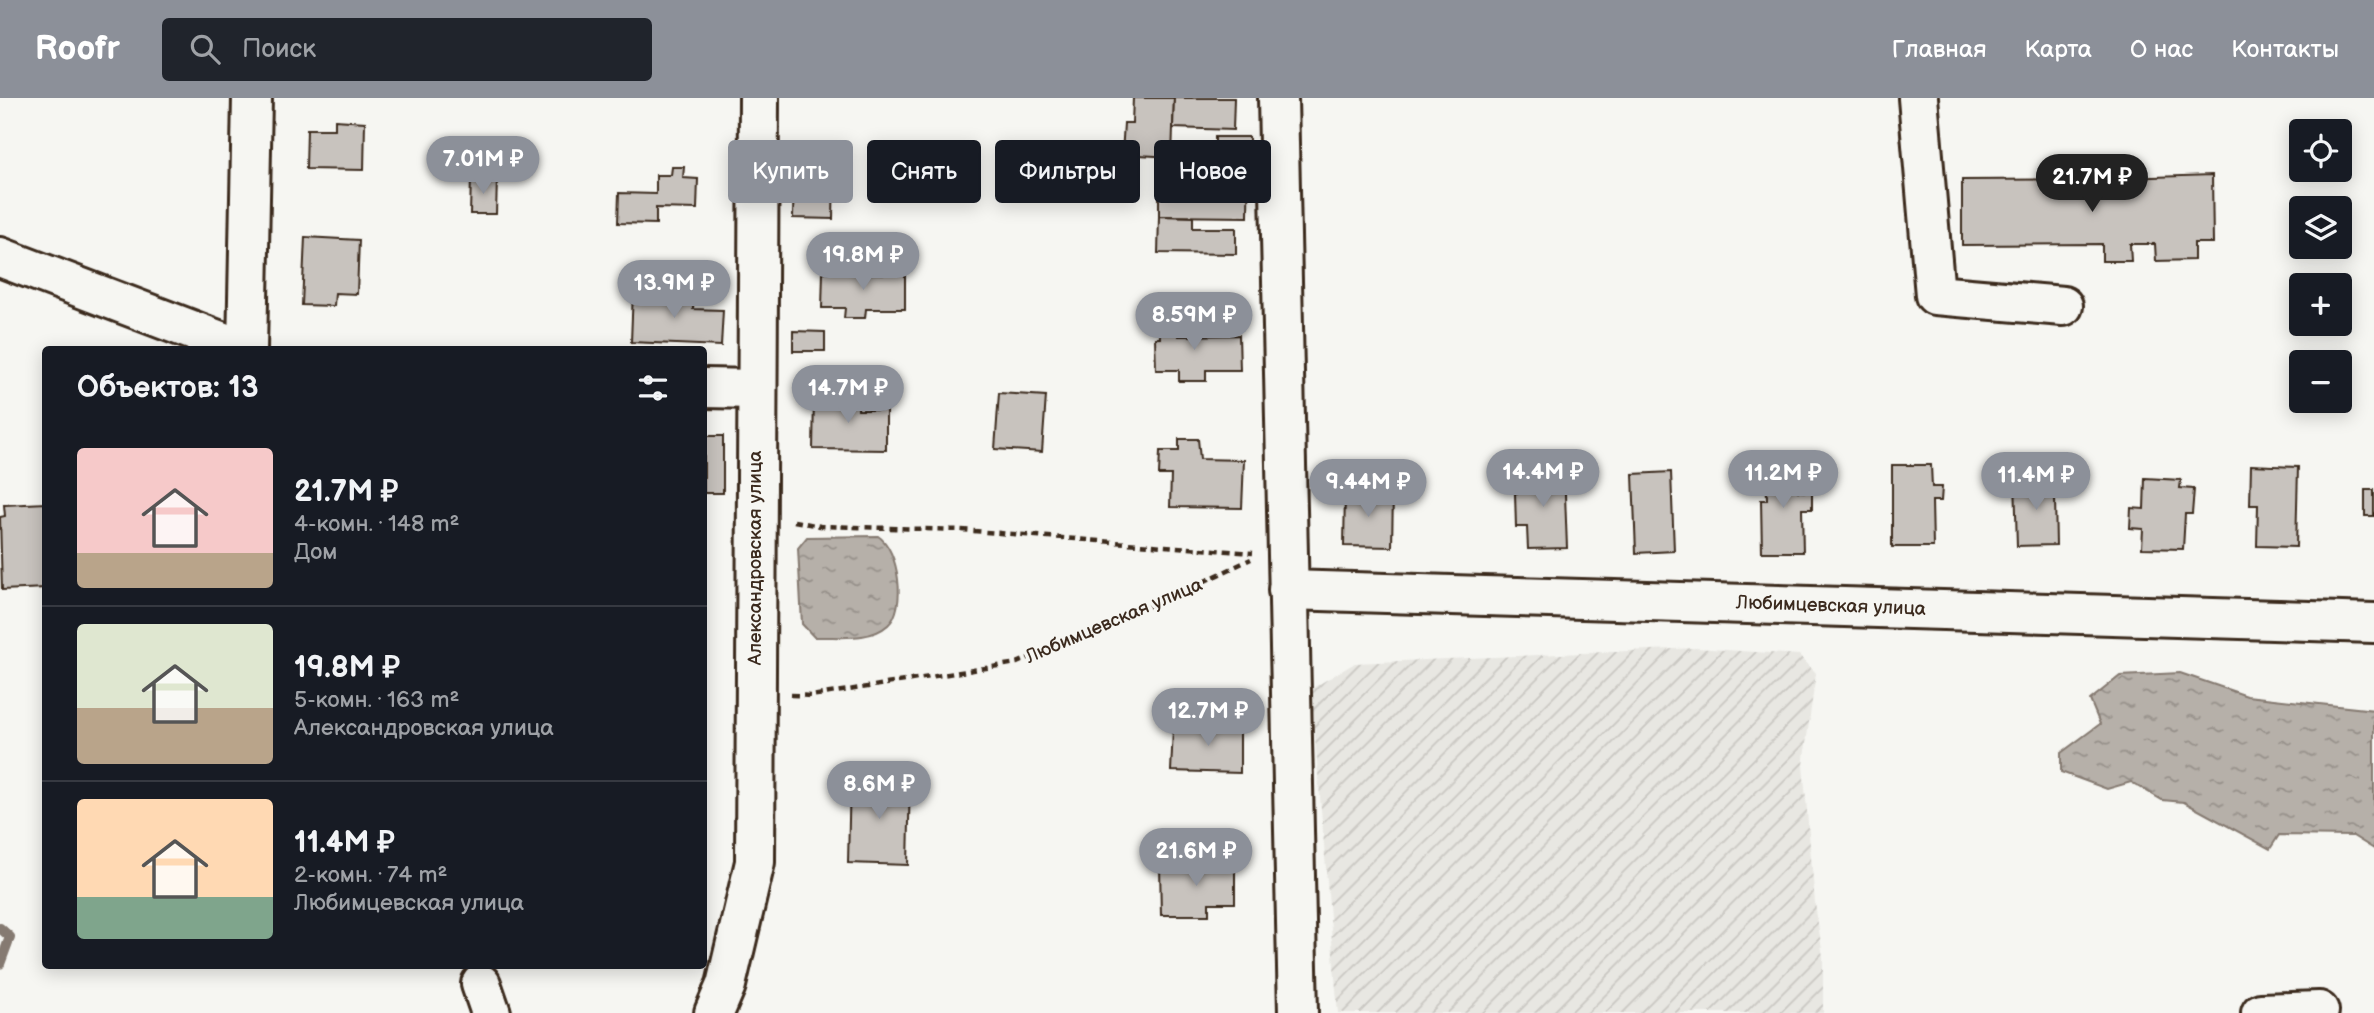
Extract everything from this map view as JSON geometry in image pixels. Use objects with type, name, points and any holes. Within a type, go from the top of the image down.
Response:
[{"type":"street","points":[[245,346],[252,98]]},
{"type":"street","name":"Александровская улица","points":[[714,1013],[732,962],[755,862],[759,98]]},
{"type":"street","points":[[1278,98],[1298,1013]]},
{"type":"street","points":[[1918,98],[1936,295],[2063,306]]},
{"type":"street","points":[[0,257],[234,346]]},
{"type":"street","points":[[707,388],[756,389]]},
{"type":"street","name":"Любимцевская улица","points":[[1288,590],[2374,623]]},
{"type":"street","points":[[2261,1013],[2319,1011]]},
{"type":"path","name":"Любимцевская улица","points":[[755,514],[820,526],[961,530],[1259,554],[1230,572],[1017,663],[811,696],[755,693]]},
{"type":"shaded area","points":[[1696,648],[1799,655],[1816,673],[1803,765],[1815,903],[1823,957],[1823,1013],[1338,1013],[1311,689],[1355,663]]},
{"type":"water","points":[[878,536],[891,553],[898,579],[899,593],[894,617],[888,625],[872,634],[814,637],[802,624],[798,548],[807,537]]},
{"type":"water","points":[[2180,673],[2247,696],[2374,710],[2374,849],[2353,836],[2279,835],[2270,849],[2184,802],[2162,800],[2131,782],[2107,789],[2061,772],[2061,753],[2100,724],[2090,700],[2120,676]]},
{"type":"building","points":[[1133,98],[1174,98],[1173,140],[1154,140],[1154,156],[1140,155],[1140,140],[1123,140],[1124,123],[1132,123]]},
{"type":"building","points":[[1174,98],[1234,98],[1233,130],[1173,128]]},
{"type":"building","points":[[335,120],[365,122],[364,170],[306,169],[307,129],[335,129]]},
{"type":"building","points":[[1215,137],[1249,137],[1249,140],[1215,140]]},
{"type":"building","points":[[672,167],[684,167],[683,178],[698,179],[697,209],[656,208],[656,224],[618,223],[619,193],[656,194],[656,175],[671,175]]},
{"type":"building","points":[[2103,171],[2123,171],[2123,178],[2212,175],[2213,243],[2194,243],[2194,260],[2156,261],[2155,244],[2130,244],[2131,261],[2102,261],[2102,244],[1962,245],[1962,180],[2103,179]]},
{"type":"building","points":[[471,177],[497,178],[496,214],[470,214]]},
{"type":"building","points":[[793,203],[833,203],[833,219],[793,218]]},
{"type":"building","points":[[1159,203],[1248,203],[1248,217],[1159,216]]},
{"type":"building","points":[[1159,216],[1193,217],[1193,228],[1236,228],[1236,254],[1158,253]]},
{"type":"building","points":[[305,237],[359,240],[357,294],[335,293],[334,306],[302,305]]},
{"type":"building","points":[[823,272],[905,274],[905,309],[866,309],[865,318],[844,318],[845,308],[822,308]]},
{"type":"building","points":[[633,290],[694,293],[693,309],[723,310],[721,346],[631,342]]},
{"type":"building","points":[[1177,316],[1178,336],[1239,335],[1240,370],[1206,370],[1206,381],[1179,381],[1179,370],[1156,370],[1155,338],[1160,338],[1159,317]]},
{"type":"building","points":[[793,331],[825,332],[825,351],[793,351]]},
{"type":"building","points":[[999,393],[1046,396],[1042,452],[995,449]]},
{"type":"building","points":[[814,397],[859,397],[858,410],[886,410],[886,450],[813,449]]},
{"type":"building","points":[[707,436],[723,436],[723,493],[707,493]]},
{"type":"building","points":[[1179,439],[1198,439],[1200,459],[1244,460],[1242,508],[1170,507],[1171,475],[1159,475],[1160,451],[1179,451]]},
{"type":"building","points":[[1766,464],[1798,464],[1798,491],[1812,492],[1812,509],[1802,509],[1803,552],[1762,552],[1761,500],[1767,500]]},
{"type":"building","points":[[1892,465],[1931,465],[1932,487],[1942,487],[1941,501],[1932,501],[1933,547],[1892,547]]},
{"type":"building","points":[[2251,465],[2298,467],[2296,547],[2257,546],[2258,505],[2250,505]]},
{"type":"building","points":[[1564,468],[1567,548],[1528,549],[1527,527],[1516,527],[1515,493],[1526,493],[1526,470]]},
{"type":"building","points":[[1671,472],[1674,551],[1636,553],[1633,474]]},
{"type":"building","points":[[2061,478],[2061,488],[2051,489],[2051,498],[2055,498],[2056,545],[2017,546],[2015,479]]},
{"type":"building","points":[[2145,478],[2181,480],[2180,488],[2194,489],[2192,514],[2185,514],[2183,549],[2142,548],[2143,529],[2130,528],[2131,508],[2144,509]]},
{"type":"building","points":[[2365,490],[2374,490],[2374,516],[2365,516]]},
{"type":"building","points":[[1345,492],[1393,493],[1392,547],[1344,546]]},
{"type":"building","points":[[42,503],[42,588],[2,590],[0,517],[5,516],[4,505]]},
{"type":"building","points":[[1204,720],[1240,721],[1240,773],[1171,771],[1173,729],[1203,729]]},
{"type":"building","points":[[850,777],[910,778],[908,865],[848,863]]},
{"type":"building","points":[[1235,864],[1235,903],[1209,903],[1209,915],[1161,915],[1160,865]]},
{"type":"waterway","points":[[0,928],[10,937],[0,964]]}]
